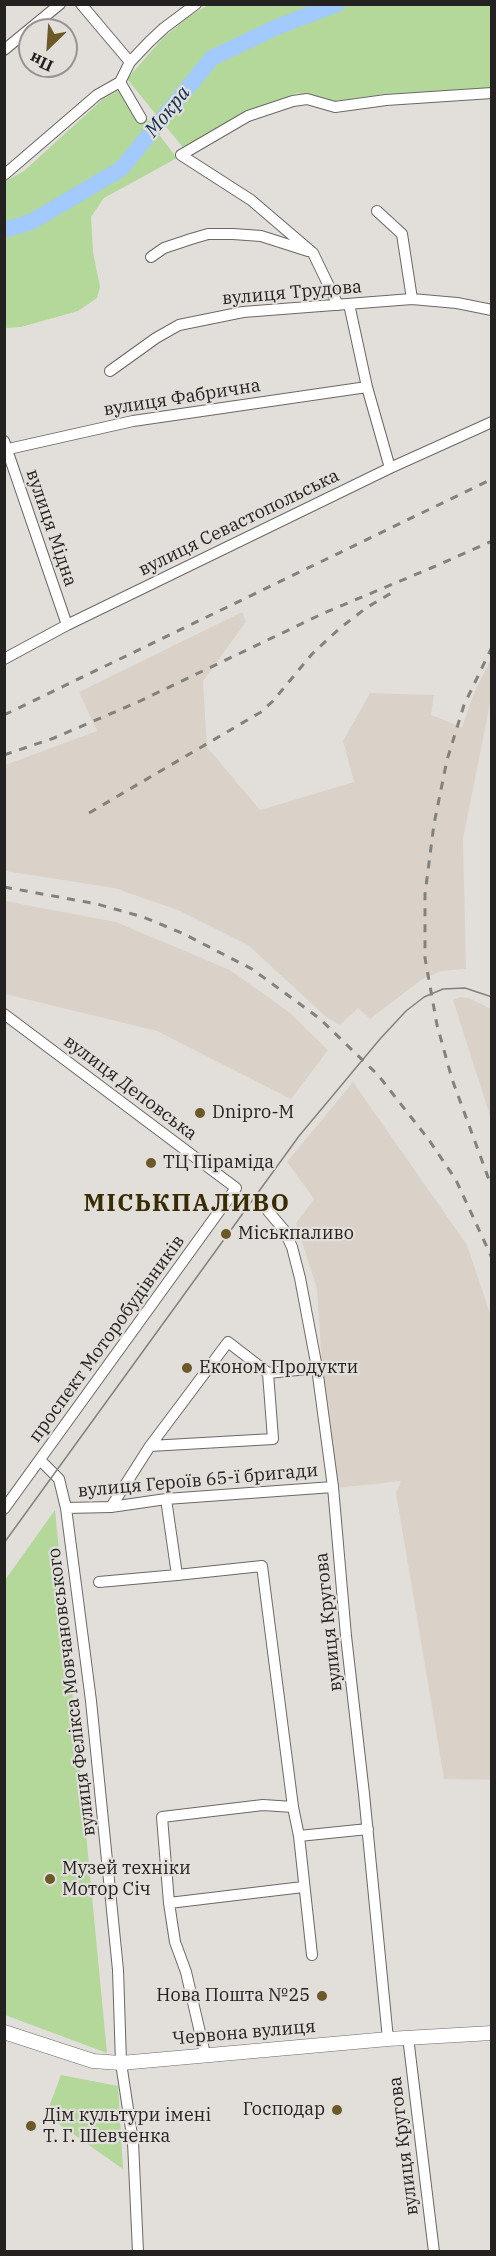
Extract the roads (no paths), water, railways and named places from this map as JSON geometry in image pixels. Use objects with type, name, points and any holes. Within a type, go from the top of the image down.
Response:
[{"type":"main road","name":"Червона вулиця","points":[[4,2032],[93,2061],[121,2063],[408,2037],[488,2033]]},
{"type":"street","points":[[4,50],[60,4]]},
{"type":"street","points":[[81,4],[130,62]]},
{"type":"street","points":[[4,175],[97,95],[120,82],[130,62],[164,27],[196,4]]},
{"type":"street","points":[[120,82],[141,118]]},
{"type":"street","points":[[390,468],[344,305],[313,253],[250,200],[181,155],[248,116],[293,100],[307,99],[335,107],[386,100],[492,93]]},
{"type":"street","points":[[377,210],[402,234],[412,299]]},
{"type":"street","points":[[150,256],[164,248],[208,234],[261,236],[313,253]]},
{"type":"street","name":"вулиця Трудова","points":[[110,371],[156,338],[179,325],[243,312],[412,299],[457,303],[492,310]]},
{"type":"street","name":"вулиця Фабрична","points":[[5,447],[134,421],[367,387]]},
{"type":"street","name":"вулиця Севастопольська","points":[[4,659],[67,625],[390,468],[492,422]]},
{"type":"street","name":"вулиця Мідна","points":[[5,447],[67,625]]},
{"type":"street","name":"вулиця Деповська","points":[[4,1014],[236,1188]]},
{"type":"street","name":"проспект Моторобудівників","points":[[4,1509],[236,1188]]},
{"type":"street","name":"вулиця Кругова","points":[[268,1211],[284,1230],[292,1247],[317,1368],[333,1487],[346,1636],[368,1829],[388,2039]]},
{"type":"street","points":[[111,1507],[150,1446],[228,1342],[268,1373],[317,1368]]},
{"type":"street","points":[[150,1446],[273,1439],[268,1373]]},
{"type":"street","name":"вулиця Фелікса Мовчановського","points":[[40,1460],[59,1479],[66,1508],[90,1687],[118,1970],[121,2063],[132,2142],[138,2252]]},
{"type":"street","name":"вулиця Героїв 65-ї бригади","points":[[66,1508],[111,1507],[166,1499],[333,1487]]},
{"type":"street","points":[[166,1499],[177,1575]]},
{"type":"street","points":[[99,1582],[262,1566],[293,1807],[299,1836],[312,1955]]},
{"type":"street","points":[[205,2054],[186,1972],[175,1942],[169,1903],[162,1817],[263,1805],[293,1807]]},
{"type":"street","points":[[299,1836],[368,1829]]},
{"type":"street","points":[[169,1903],[303,1887]]},
{"type":"street","name":"вулиця Кругова","points":[[408,2037],[434,2252]]},
{"type":"waterway","name":"Мокра","points":[[4,230],[31,222],[121,169],[212,58],[277,27],[337,4]]},
{"type":"tram line","points":[[4,1543],[299,1136],[380,1039],[406,1011],[424,997],[443,989],[465,988],[492,997]]},
{"type":"railway","points":[[4,715],[492,479]]},
{"type":"railway","points":[[4,755],[54,738],[138,702],[324,613],[492,541]]},
{"type":"railway","points":[[89,813],[261,712],[312,654],[340,628],[366,608],[393,592]]},
{"type":"railway","points":[[492,647],[464,705],[447,760],[434,824],[425,894],[425,958],[437,1025],[452,1079],[492,1188]]},
{"type":"railway","points":[[4,887],[97,904],[143,917],[182,933],[252,969],[319,1018],[378,1075],[429,1140],[456,1180],[492,1258]]},
{"type":"place","name":"Dnipro-M","points":[[200,1113]]},
{"type":"place","name":"ТЦ Піраміда","points":[[151,1163]]},
{"type":"place","name":"Міськпаливо","points":[[226,1234]]},
{"type":"place","name":"Економ Продукти","points":[[187,1368]]},
{"type":"place","name":"Музей техніки Мотор Січ","points":[[50,1879]]},
{"type":"place","name":"Нова Пошта №25","points":[[322,1996]]},
{"type":"place","name":"Господар","points":[[337,2110]]},
{"type":"place","name":"Дім культури імені Т. Г. Шевченка","points":[[31,2126]]},
{"type":"district","name":"МІСЬКПАЛИВО","points":[[187,1204]]}]
